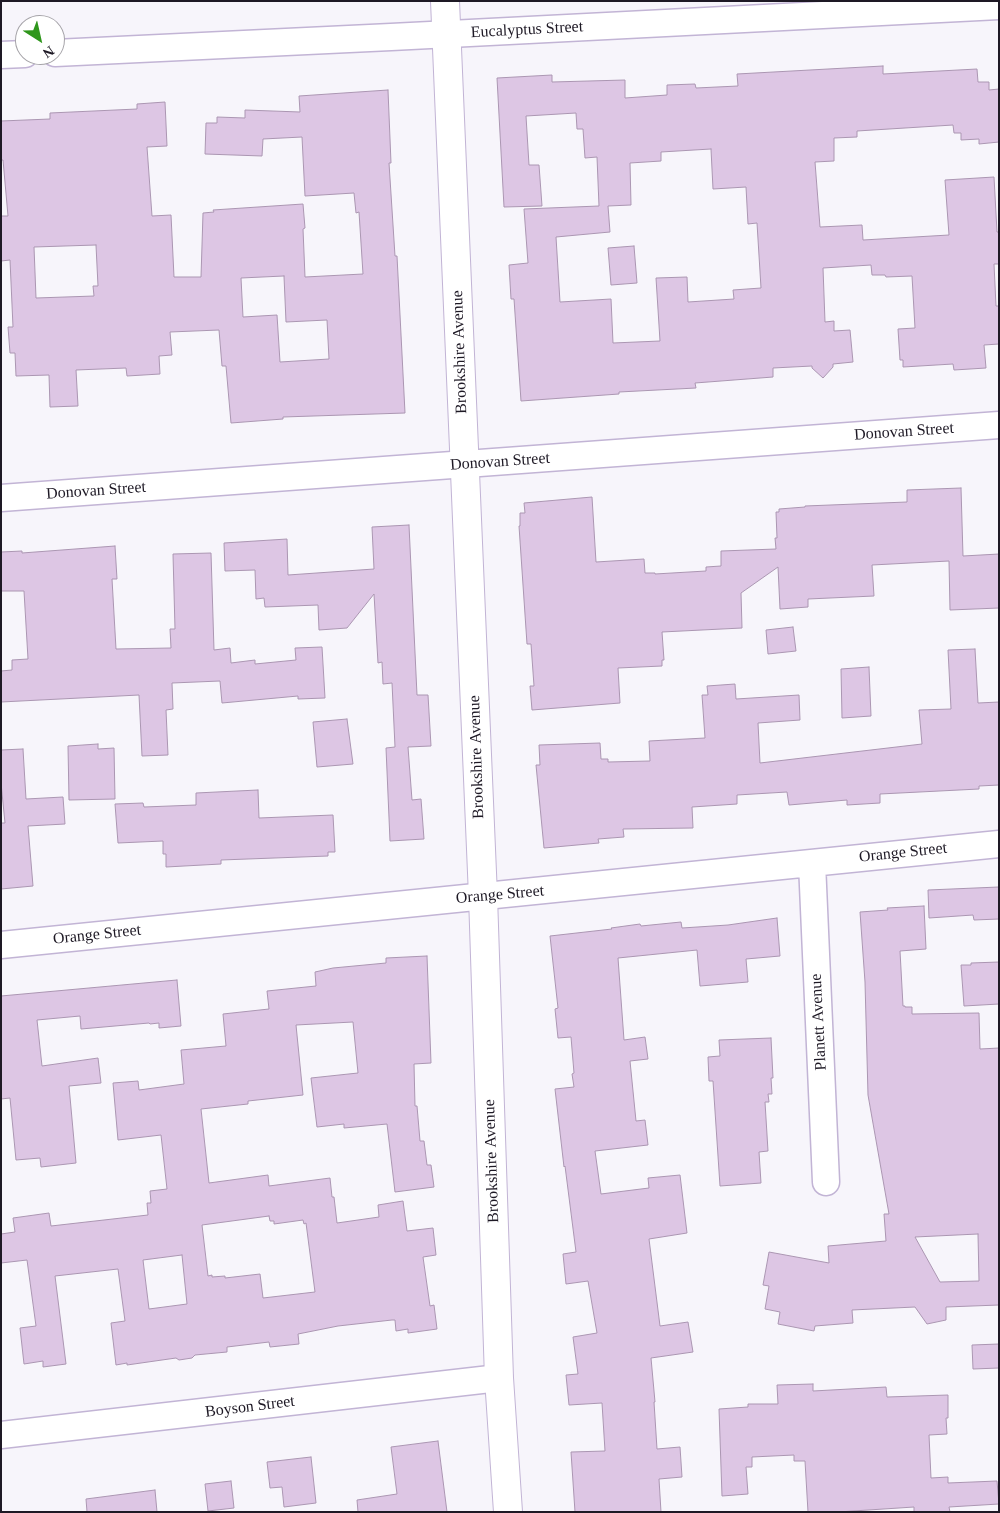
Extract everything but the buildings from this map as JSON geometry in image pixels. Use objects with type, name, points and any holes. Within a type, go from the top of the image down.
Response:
[{"type":"street","name":"Brookshire Avenue","points":[[445,1],[483,896],[498,1378],[508,1512]]},
{"type":"street","name":"Eucalyptus Street","points":[[65,53],[999,6]]},
{"type":"street","points":[[1,55],[15,54]]},
{"type":"street","name":"Donovan Street","points":[[1,498],[999,425]]},
{"type":"street","name":"Orange Street","points":[[1,945],[999,844]]},
{"type":"street","name":"Planett Avenue","points":[[812,862],[826,1182]]},
{"type":"street","name":"Boyson Street","points":[[1,1435],[498,1378]]}]
